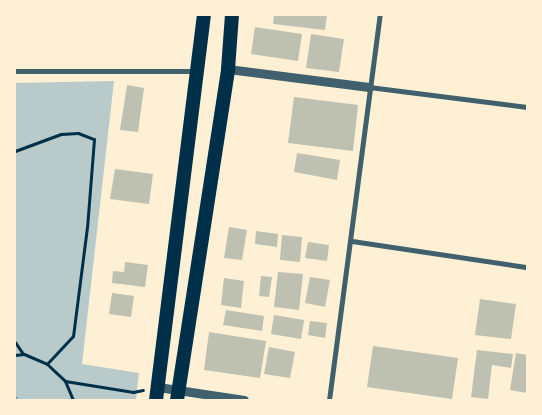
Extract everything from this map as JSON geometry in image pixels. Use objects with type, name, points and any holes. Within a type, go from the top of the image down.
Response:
[{"type":"highway","points":[[157,393],[200,71],[204,15]]},
{"type":"highway","points":[[177,395],[228,69],[232,15]]},
{"type":"street","points":[[329,400],[352,241],[369,87],[380,15]]},
{"type":"street","points":[[228,69],[527,107]]},
{"type":"street","points":[[15,71],[200,71]]},
{"type":"street","points":[[352,241],[527,267]]},
{"type":"street","points":[[157,393],[244,400]]},
{"type":"path","points":[[15,151],[61,134],[78,133],[94,139],[87,227],[73,336],[47,364]]},
{"type":"path","points":[[15,342],[24,354],[47,364],[65,381],[72,400]]},
{"type":"path","points":[[15,355],[24,354]]},
{"type":"path","points":[[65,381],[133,392],[157,393]]},
{"type":"shaded area","points":[[114,81],[82,364],[139,373],[136,400],[15,400],[15,83]]},
{"type":"building","points":[[274,15],[327,15],[325,30],[273,24]]},
{"type":"building","points":[[255,27],[302,34],[298,61],[251,54]]},
{"type":"building","points":[[311,34],[344,39],[339,72],[306,68]]},
{"type":"building","points":[[127,85],[144,88],[138,132],[120,130]]},
{"type":"building","points":[[294,97],[358,105],[353,151],[288,143]]},
{"type":"building","points":[[297,153],[340,160],[337,180],[294,172]]},
{"type":"building","points":[[115,169],[153,174],[149,204],[110,199]]},
{"type":"building","points":[[229,227],[247,230],[242,260],[224,258]]},
{"type":"building","points":[[256,231],[278,234],[277,247],[255,244]]},
{"type":"building","points":[[282,235],[302,237],[300,262],[280,260]]},
{"type":"building","points":[[308,242],[329,245],[327,261],[305,258]]},
{"type":"building","points":[[125,262],[148,265],[145,287],[112,283],[113,271],[124,272]]},
{"type":"building","points":[[278,272],[303,274],[299,310],[274,307]]},
{"type":"building","points":[[261,276],[272,277],[269,297],[259,296]]},
{"type":"building","points":[[310,277],[330,280],[325,307],[305,303]]},
{"type":"building","points":[[224,278],[244,281],[241,308],[221,305]]},
{"type":"building","points":[[112,293],[134,296],[131,317],[109,314]]},
{"type":"building","points":[[480,299],[516,304],[511,339],[475,335]]},
{"type":"building","points":[[226,310],[264,316],[262,331],[223,325]]},
{"type":"building","points":[[274,315],[304,320],[301,339],[271,334]]},
{"type":"building","points":[[310,321],[327,323],[325,338],[308,335]]},
{"type":"building","points":[[209,332],[266,341],[260,378],[204,370]]},
{"type":"building","points":[[373,346],[458,358],[452,399],[367,387]]},
{"type":"building","points":[[269,347],[295,352],[290,378],[264,374]]},
{"type":"building","points":[[477,350],[513,354],[511,368],[492,365],[488,399],[471,397]]},
{"type":"building","points":[[516,353],[527,355],[527,393],[510,390]]}]
